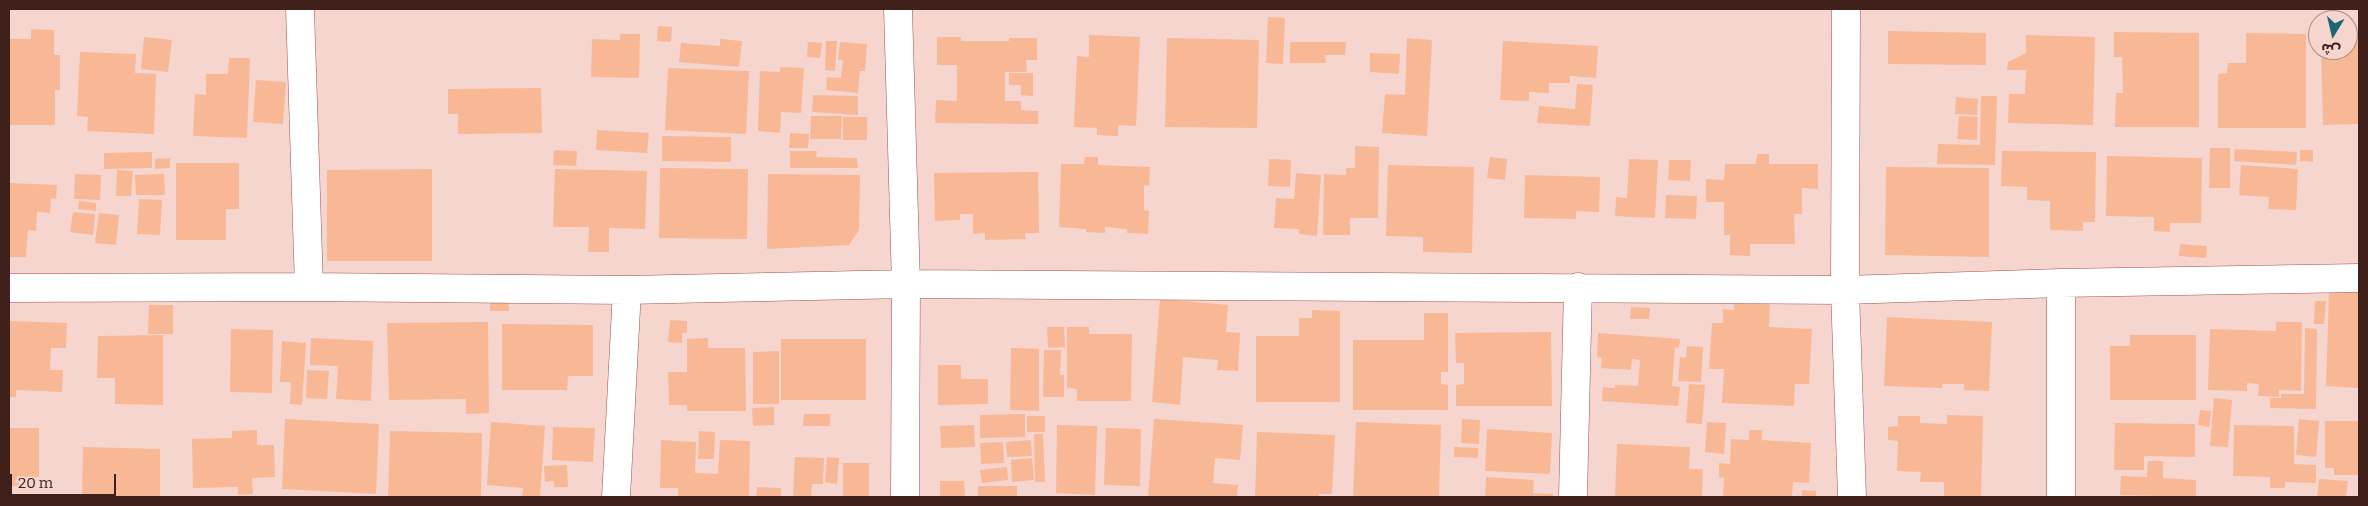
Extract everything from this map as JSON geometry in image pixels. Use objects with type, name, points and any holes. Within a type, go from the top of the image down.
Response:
[{"type":"street","points":[[300,9],[309,287]]},
{"type":"street","points":[[898,9],[906,284],[905,497]]},
{"type":"street","points":[[1846,9],[1845,290],[1852,497]]},
{"type":"street","points":[[9,288],[309,287],[627,290],[906,284],[1845,290],[2061,283],[2359,278]]},
{"type":"street","points":[[2061,283],[2061,497]]},
{"type":"street","points":[[1573,497],[1578,287]]},
{"type":"street","points":[[616,497],[627,290]]},
{"type":"building","points":[[1268,17],[1285,18],[1283,64],[1266,63]]},
{"type":"building","points":[[658,26],[672,27],[671,42],[657,41]]},
{"type":"building","points":[[31,29],[54,30],[54,55],[60,55],[60,90],[55,90],[55,125],[9,125],[9,39],[31,39]]},
{"type":"building","points":[[1888,31],[1986,33],[1986,65],[1888,64]]},
{"type":"building","points":[[2114,32],[2199,33],[2199,127],[2115,127],[2116,93],[2123,93],[2122,57],[2114,57]]},
{"type":"building","points":[[2246,33],[2306,34],[2306,128],[2218,128],[2218,74],[2227,73],[2228,63],[2246,63]]},
{"type":"building","points":[[2359,33],[2359,124],[2323,125],[2321,60],[2358,60]]},
{"type":"building","points":[[620,34],[640,34],[639,78],[591,77],[592,39],[620,40]]},
{"type":"building","points":[[1089,35],[1140,37],[1136,126],[1118,125],[1118,136],[1097,135],[1097,128],[1074,127],[1077,56],[1089,57]]},
{"type":"building","points":[[2026,35],[2095,37],[2093,125],[2008,123],[2009,94],[2025,94],[2026,70],[2007,70],[2008,62],[2026,53]]},
{"type":"building","points":[[144,37],[172,40],[168,72],[141,69]]},
{"type":"building","points":[[937,37],[961,37],[961,41],[1009,41],[1009,38],[1037,38],[1037,60],[1026,60],[1027,72],[1005,72],[1005,101],[1021,101],[1021,110],[1038,111],[1038,124],[935,123],[936,100],[957,101],[957,65],[937,65]]},
{"type":"building","points":[[1167,38],[1259,40],[1257,128],[1165,127]]},
{"type":"building","points":[[1407,38],[1432,40],[1427,136],[1382,133],[1385,94],[1405,95]]},
{"type":"building","points":[[720,39],[742,41],[739,67],[679,62],[681,43],[720,46]]},
{"type":"building","points":[[826,41],[837,41],[835,71],[825,70]]},
{"type":"building","points":[[1503,41],[1598,46],[1596,78],[1570,76],[1570,83],[1549,83],[1549,93],[1529,92],[1529,101],[1500,100]]},
{"type":"building","points":[[808,42],[822,43],[820,58],[807,57]]},
{"type":"building","points":[[840,42],[867,44],[865,71],[860,71],[858,93],[826,90],[827,77],[841,78],[843,60],[838,60]]},
{"type":"building","points":[[1290,42],[1346,42],[1345,55],[1325,55],[1326,63],[1290,63]]},
{"type":"building","points":[[80,52],[136,54],[135,73],[156,74],[154,134],[87,131],[88,117],[77,116]]},
{"type":"building","points":[[1370,53],[1400,54],[1399,74],[1370,72]]},
{"type":"building","points":[[229,58],[250,58],[247,138],[193,136],[195,94],[206,95],[206,74],[228,74]]},
{"type":"building","points":[[780,67],[804,68],[801,113],[781,112],[780,133],[758,131],[760,71],[780,72]]},
{"type":"building","points":[[668,68],[749,71],[746,134],[665,130]]},
{"type":"building","points":[[1009,73],[1033,73],[1033,96],[1021,95],[1021,85],[1009,85]]},
{"type":"building","points":[[256,80],[286,82],[283,124],[253,122]]},
{"type":"building","points":[[1577,84],[1593,85],[1590,126],[1537,123],[1539,106],[1575,109]]},
{"type":"building","points":[[541,88],[542,133],[458,134],[458,114],[448,114],[448,89]]},
{"type":"building","points":[[813,95],[858,96],[858,115],[812,112]]},
{"type":"building","points":[[1981,96],[1997,96],[1995,165],[1937,164],[1938,144],[1980,145]]},
{"type":"building","points":[[1956,97],[1978,99],[1977,115],[1955,114]]},
{"type":"building","points":[[811,116],[842,116],[841,139],[810,139]]},
{"type":"building","points":[[1959,116],[1978,117],[1977,140],[1957,139]]},
{"type":"building","points":[[843,117],[867,117],[867,140],[843,140]]},
{"type":"building","points":[[597,130],[649,133],[647,153],[596,150]]},
{"type":"building","points":[[790,133],[809,134],[808,148],[789,148]]},
{"type":"building","points":[[662,136],[731,137],[731,162],[662,161]]},
{"type":"building","points":[[1355,146],[1379,147],[1378,218],[1350,218],[1350,235],[1323,235],[1324,174],[1346,175],[1346,168],[1355,168]]},
{"type":"building","points":[[2210,148],[2230,148],[2230,188],[2209,188]]},
{"type":"building","points":[[2235,149],[2297,152],[2296,165],[2234,161]]},
{"type":"building","points":[[554,150],[577,151],[576,166],[553,165]]},
{"type":"building","points":[[2300,150],[2313,150],[2313,162],[2300,161]]},
{"type":"building","points":[[790,151],[817,151],[816,157],[857,158],[858,168],[790,168]]},
{"type":"building","points":[[2002,151],[2096,152],[2095,222],[2083,222],[2083,231],[2050,230],[2050,201],[2027,200],[2027,187],[2001,186]]},
{"type":"building","points":[[152,152],[152,168],[104,169],[104,153]]},
{"type":"building","points":[[1757,154],[1769,154],[1769,164],[1818,164],[1818,189],[1802,188],[1802,214],[1794,214],[1795,244],[1750,244],[1750,256],[1730,255],[1730,235],[1724,235],[1724,202],[1706,202],[1706,179],[1724,180],[1725,164],[1756,164]]},
{"type":"building","points":[[2107,156],[2202,158],[2201,223],[2170,223],[2170,232],[2154,231],[2154,217],[2106,216]]},
{"type":"building","points":[[1085,157],[1098,157],[1098,165],[1150,167],[1149,186],[1144,185],[1144,210],[1149,211],[1148,234],[1127,233],[1127,229],[1105,227],[1105,233],[1086,232],[1086,229],[1059,227],[1061,164],[1084,164]]},
{"type":"building","points":[[1490,157],[1507,159],[1505,180],[1487,178]]},
{"type":"building","points":[[170,158],[170,168],[155,169],[155,159]]},
{"type":"building","points":[[1269,159],[1291,160],[1290,187],[1268,186]]},
{"type":"building","points":[[1629,159],[1658,160],[1655,218],[1615,216],[1616,197],[1627,198]]},
{"type":"building","points":[[1669,160],[1691,160],[1690,181],[1668,180]]},
{"type":"building","points":[[176,163],[239,163],[239,209],[226,209],[226,240],[176,240]]},
{"type":"building","points":[[1388,165],[1474,167],[1472,253],[1423,252],[1423,237],[1386,236]]},
{"type":"building","points":[[2241,165],[2298,169],[2296,210],[2268,209],[2269,197],[2239,195]]},
{"type":"building","points":[[1886,167],[1989,168],[1989,257],[1885,255]]},
{"type":"building","points":[[660,168],[748,169],[747,239],[659,238]]},
{"type":"building","points":[[432,169],[432,261],[327,261],[327,170]]},
{"type":"building","points":[[555,169],[647,171],[645,229],[609,228],[609,252],[588,252],[589,227],[553,227]]},
{"type":"building","points":[[117,170],[133,171],[131,196],[116,196]]},
{"type":"building","points":[[1038,172],[1039,233],[1025,233],[1026,239],[985,240],[985,233],[973,234],[973,214],[960,214],[960,220],[935,221],[934,173]]},
{"type":"building","points":[[1296,173],[1321,175],[1317,236],[1299,234],[1299,229],[1274,228],[1276,198],[1294,199]]},
{"type":"building","points":[[75,174],[101,175],[100,200],[74,199]]},
{"type":"building","points":[[164,174],[165,195],[136,195],[135,175]]},
{"type":"building","points":[[768,174],[860,175],[859,230],[849,245],[767,249]]},
{"type":"building","points":[[1525,175],[1600,177],[1599,212],[1576,211],[1576,219],[1524,218]]},
{"type":"building","points":[[9,183],[57,185],[56,199],[51,198],[50,213],[37,212],[36,231],[28,230],[26,257],[9,257]]},
{"type":"building","points":[[1666,195],[1697,196],[1696,219],[1665,218]]},
{"type":"building","points":[[139,199],[162,200],[160,235],[137,234]]},
{"type":"building","points":[[79,201],[96,203],[96,211],[78,209]]},
{"type":"building","points":[[73,212],[95,214],[93,235],[70,232]]},
{"type":"building","points":[[99,213],[119,215],[116,245],[95,243]]},
{"type":"building","points":[[2180,244],[2207,246],[2206,258],[2179,256]]},
{"type":"building","points":[[2329,289],[2359,289],[2359,388],[2326,386]]},
{"type":"building","points":[[508,295],[509,311],[490,311],[490,296]]},
{"type":"building","points":[[1160,299],[1228,305],[1226,332],[1240,333],[1238,371],[1217,370],[1218,360],[1183,357],[1180,405],[1152,402]]},
{"type":"building","points":[[1734,301],[1770,303],[1769,327],[1812,329],[1809,384],[1795,384],[1794,406],[1722,403],[1724,369],[1709,369],[1712,323],[1723,323],[1723,309],[1734,310]]},
{"type":"building","points":[[2315,301],[2326,301],[2324,324],[2314,324]]},
{"type":"building","points":[[149,305],[173,305],[173,334],[148,334]]},
{"type":"building","points":[[1631,307],[1650,308],[1649,319],[1630,319]]},
{"type":"building","points":[[1312,310],[1340,311],[1340,402],[1256,402],[1256,336],[1299,336],[1299,318],[1312,318]]},
{"type":"building","points":[[1424,313],[1448,313],[1448,372],[1441,372],[1441,384],[1448,385],[1448,410],[1353,410],[1353,340],[1424,340]]},
{"type":"building","points":[[1887,317],[1992,322],[1989,391],[1964,390],[1964,384],[1942,384],[1942,388],[1884,386]]},
{"type":"building","points":[[670,320],[687,321],[687,333],[682,333],[682,343],[668,342]]},
{"type":"building","points":[[9,321],[67,323],[66,348],[51,348],[50,370],[63,370],[62,392],[16,390],[16,397],[9,397]]},
{"type":"building","points":[[488,322],[489,413],[466,414],[466,399],[389,400],[387,323]]},
{"type":"building","points":[[2276,322],[2302,322],[2301,391],[2279,390],[2279,397],[2258,396],[2259,384],[2247,383],[2247,391],[2208,390],[2210,329],[2276,331]]},
{"type":"building","points":[[502,324],[593,325],[593,376],[568,376],[567,390],[502,390]]},
{"type":"building","points":[[1047,327],[1064,327],[1065,347],[1048,348]]},
{"type":"building","points":[[1067,327],[1089,327],[1089,334],[1132,334],[1131,401],[1077,401],[1077,389],[1067,388]]},
{"type":"building","points":[[2305,328],[2317,329],[2316,409],[2270,408],[2270,398],[2281,398],[2281,394],[2304,394]]},
{"type":"building","points":[[231,329],[273,330],[272,393],[230,392]]},
{"type":"building","points":[[1551,332],[1552,406],[1456,406],[1456,385],[1464,384],[1464,363],[1456,363],[1455,333]]},
{"type":"building","points":[[1598,333],[1680,339],[1679,348],[1675,347],[1672,386],[1680,387],[1678,406],[1602,401],[1603,387],[1615,388],[1615,385],[1638,386],[1640,360],[1632,359],[1631,370],[1601,368],[1602,358],[1597,357]]},
{"type":"building","points":[[163,335],[163,405],[115,404],[115,378],[97,378],[98,336]]},
{"type":"building","points":[[2130,335],[2196,335],[2196,400],[2110,400],[2110,346],[2130,346]]},
{"type":"building","points":[[311,338],[373,341],[371,401],[336,399],[338,366],[310,365]]},
{"type":"building","points":[[708,338],[708,348],[745,348],[746,411],[687,411],[687,405],[669,405],[668,372],[687,372],[687,339]]},
{"type":"building","points":[[781,339],[866,339],[866,400],[781,400]]},
{"type":"building","points":[[282,341],[306,343],[302,405],[290,404],[291,382],[280,382]]},
{"type":"building","points":[[1687,346],[1703,347],[1701,382],[1678,381],[1680,357],[1686,358]]},
{"type":"building","points":[[1011,348],[1039,349],[1039,411],[1010,410]]},
{"type":"building","points":[[1044,350],[1061,350],[1060,375],[1064,375],[1064,397],[1043,397]]},
{"type":"building","points":[[779,351],[779,404],[753,404],[753,352]]},
{"type":"building","points":[[938,365],[961,365],[961,379],[988,379],[988,404],[938,405]]},
{"type":"building","points":[[307,370],[329,371],[327,399],[306,398]]},
{"type":"building","points":[[1689,384],[1705,385],[1702,424],[1686,423]]},
{"type":"building","points":[[2214,398],[2232,400],[2228,447],[2210,446]]},
{"type":"building","points":[[774,407],[774,425],[753,426],[752,408]]},
{"type":"building","points":[[2200,410],[2211,411],[2209,427],[2198,425]]},
{"type":"building","points":[[804,414],[830,414],[830,426],[803,426]]},
{"type":"building","points":[[1025,414],[1025,437],[980,438],[980,415]]},
{"type":"building","points":[[1947,415],[1983,416],[1981,497],[1944,497],[1944,482],[1920,482],[1921,472],[1897,471],[1898,441],[1888,440],[1888,427],[1898,426],[1898,416],[1920,416],[1920,423],[1947,424]]},
{"type":"building","points":[[1027,416],[1045,416],[1045,432],[1027,432]]},
{"type":"building","points":[[285,419],[379,424],[376,494],[282,489]]},
{"type":"building","points":[[1154,419],[1243,425],[1240,460],[1215,458],[1213,483],[1238,485],[1237,497],[1148,497]]},
{"type":"building","points":[[1462,419],[1480,420],[1479,444],[1461,443]]},
{"type":"building","points":[[2299,419],[2319,421],[2316,457],[2296,455]]},
{"type":"building","points":[[2325,421],[2359,421],[2359,475],[2334,475],[2334,468],[2325,468]]},
{"type":"building","points":[[491,422],[545,426],[540,497],[522,497],[523,488],[487,485]]},
{"type":"building","points":[[1356,422],[1441,425],[1439,497],[1353,497]]},
{"type":"building","points":[[1707,422],[1726,423],[1724,454],[1705,452]]},
{"type":"building","points":[[2115,423],[2195,424],[2195,457],[2144,456],[2144,470],[2114,470]]},
{"type":"building","points":[[974,425],[975,447],[941,448],[940,426]]},
{"type":"building","points":[[1057,425],[1097,426],[1095,495],[1056,493]]},
{"type":"building","points":[[2234,425],[2294,426],[2294,464],[2316,465],[2316,483],[2285,482],[2285,488],[2270,488],[2270,477],[2233,476]]},
{"type":"building","points":[[553,427],[595,428],[593,462],[552,460]]},
{"type":"building","points":[[9,428],[39,428],[39,477],[18,477],[19,486],[9,486]]},
{"type":"building","points":[[1106,428],[1141,429],[1140,486],[1104,485]]},
{"type":"building","points":[[1487,429],[1552,433],[1550,474],[1485,471]]},
{"type":"building","points":[[257,430],[257,445],[274,445],[275,477],[252,478],[253,494],[238,495],[238,487],[193,488],[192,439],[232,438],[232,431]]},
{"type":"building","points":[[1749,430],[1762,430],[1762,440],[1811,443],[1809,483],[1793,482],[1792,497],[1723,497],[1724,478],[1719,477],[1719,463],[1730,464],[1731,439],[1749,440]]},
{"type":"building","points":[[390,431],[482,433],[481,497],[388,497]]},
{"type":"building","points":[[699,431],[715,432],[714,459],[698,459]]},
{"type":"building","points":[[1257,432],[1335,435],[1332,494],[1319,494],[1319,497],[1255,497]]},
{"type":"building","points":[[1034,434],[1043,434],[1045,482],[1035,482]]},
{"type":"building","points":[[661,440],[696,442],[695,473],[718,474],[720,440],[750,441],[749,497],[678,497],[678,488],[660,488]]},
{"type":"building","points":[[1031,440],[1032,456],[1007,457],[1006,442]]},
{"type":"building","points":[[1003,442],[1004,463],[981,464],[980,443]]},
{"type":"building","points":[[1617,444],[1690,447],[1689,469],[1703,469],[1702,497],[1615,497]]},
{"type":"building","points":[[83,447],[160,449],[160,497],[82,497]]},
{"type":"building","points":[[1454,447],[1478,448],[1478,458],[1454,457]]},
{"type":"building","points":[[795,457],[824,458],[823,484],[812,484],[811,497],[793,497]]},
{"type":"building","points":[[827,457],[839,458],[837,484],[825,482]]},
{"type":"building","points":[[1032,458],[1034,480],[1012,482],[1011,460]]},
{"type":"building","points":[[2148,461],[2163,461],[2163,478],[2196,480],[2196,497],[2120,495],[2121,476],[2147,477]]},
{"type":"building","points":[[843,463],[869,463],[869,497],[843,497]]},
{"type":"building","points":[[567,465],[568,487],[554,487],[554,481],[545,482],[544,466]]},
{"type":"building","points":[[1007,467],[1008,480],[982,483],[980,470]]},
{"type":"building","points":[[1486,477],[1534,480],[1533,493],[1553,494],[1553,497],[1485,497]]},
{"type":"building","points":[[2319,479],[2348,481],[2346,497],[2317,497]]},
{"type":"building","points":[[940,481],[964,481],[965,497],[940,497]]},
{"type":"building","points":[[978,486],[1017,486],[1017,497],[978,497]]},
{"type":"building","points":[[757,487],[781,488],[781,497],[756,497]]},
{"type":"building","points":[[1802,490],[1816,491],[1816,497],[1801,497]]}]
